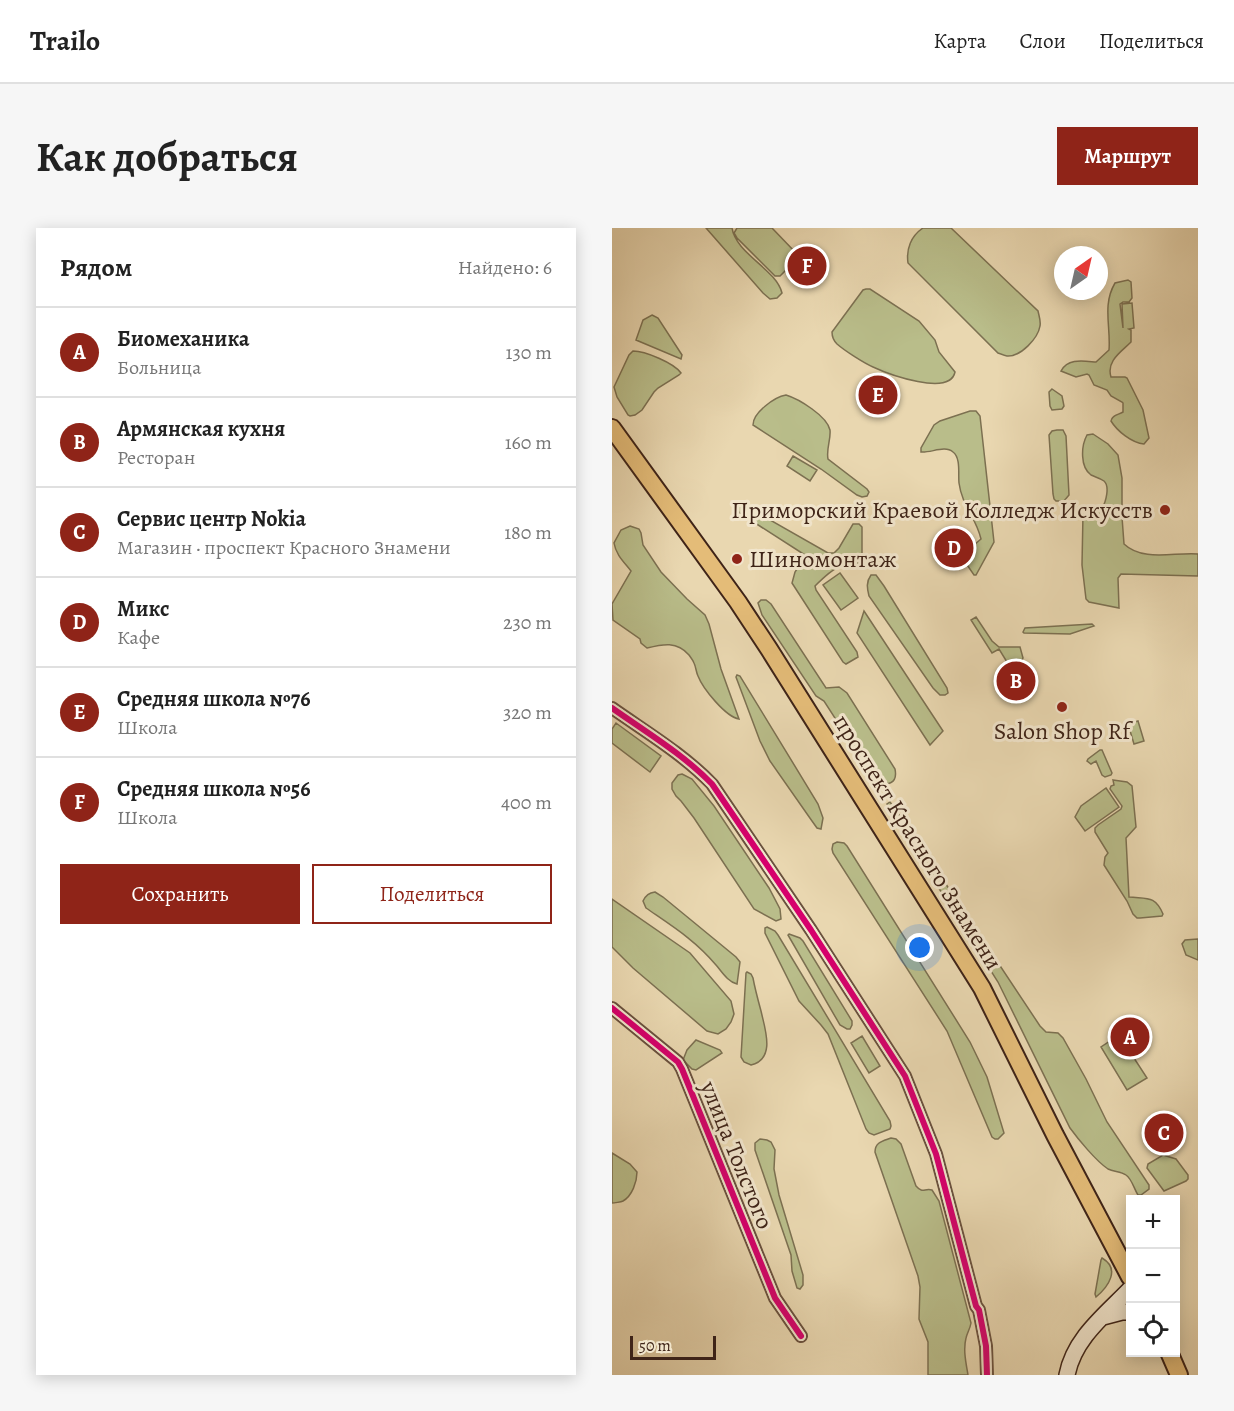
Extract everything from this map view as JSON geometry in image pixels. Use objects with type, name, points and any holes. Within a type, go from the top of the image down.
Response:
[{"type":"main road","name":"проспект Красного Знамени","points":[[612,428],[738,602],[982,988],[1058,1142],[1126,1268]]},
{"type":"main road","name":"проспект Красного Знамени","points":[[612,444],[631,453]]},
{"type":"main road","points":[[1067,1375],[1078,1344],[1126,1294]]},
{"type":"main road","points":[[1103,1317],[1126,1312]]},
{"type":"main road","points":[[1171,1357],[1179,1375]]},
{"type":"street","points":[[612,708],[675,752],[712,784],[811,930],[905,1077],[936,1154],[978,1310],[986,1346],[987,1375]]},
{"type":"street","name":"улица Толстого","points":[[612,1008],[678,1062],[775,1298],[801,1336]]},
{"type":"green space","points":[[706,228],[732,228],[741,246],[772,276],[782,293],[777,298],[770,299]]},
{"type":"green space","points":[[737,228],[772,228],[796,253],[797,259],[780,276],[775,276],[737,238],[734,233]]},
{"type":"green space","points":[[923,228],[951,228],[1038,311],[1039,331],[1023,350],[1007,356],[998,353],[908,263],[910,243]]},
{"type":"green space","points":[[1128,280],[1131,282],[1132,298],[1129,302],[1120,304],[1123,328],[1122,304],[1132,303],[1134,328],[1129,329],[1131,330],[1131,342],[1115,357],[1110,371],[1111,377],[1127,378],[1143,410],[1149,438],[1144,444],[1125,436],[1111,421],[1114,416],[1123,412],[1122,402],[1111,396],[1107,390],[1094,385],[1089,375],[1076,377],[1061,371],[1072,362],[1096,362],[1109,350],[1108,308],[1111,291],[1115,283]]},
{"type":"green space","points":[[866,289],[870,289],[919,321],[935,340],[939,352],[955,372],[951,379],[942,383],[931,383],[904,378],[869,365],[837,344],[832,332]]},
{"type":"green space","points":[[652,315],[658,318],[682,355],[681,359],[636,340],[643,320]]},
{"type":"green space","points":[[633,351],[659,358],[681,373],[658,388],[642,410],[630,416],[617,397],[614,387]]},
{"type":"green space","points":[[1052,389],[1062,396],[1064,406],[1062,409],[1052,410],[1050,406],[1049,392]]},
{"type":"green space","points":[[786,395],[805,404],[824,419],[830,430],[828,459],[867,489],[869,492],[867,496],[857,495],[753,425],[756,416],[765,406]]},
{"type":"green space","points":[[970,411],[976,411],[980,416],[994,542],[976,575],[962,555],[981,539],[961,491],[956,455],[946,449],[921,452],[934,425]]},
{"type":"green space","points":[[1063,430],[1066,436],[1069,495],[1064,501],[1056,501],[1053,494],[1049,435],[1052,431]]},
{"type":"green space","points":[[1093,434],[1108,444],[1118,455],[1122,478],[1124,544],[1132,550],[1149,555],[1198,554],[1198,576],[1121,574],[1118,578],[1119,608],[1089,602],[1086,599],[1082,565],[1083,514],[1087,510],[1102,508],[1107,490],[1106,483],[1091,475],[1083,462],[1085,440],[1087,435]]},
{"type":"green space","points":[[793,456],[817,470],[810,481],[787,466]]},
{"type":"green space","points":[[740,504],[828,553],[834,553],[839,548],[853,524],[859,524],[862,527],[862,559],[860,562],[836,568],[815,586],[858,657],[846,664],[843,662],[792,583],[795,572],[805,555],[741,514],[736,509]]},
{"type":"green space","points":[[630,526],[639,529],[643,545],[661,572],[705,615],[739,719],[728,713],[710,695],[697,674],[693,661],[680,647],[659,645],[647,648],[640,639],[613,620],[612,604],[631,571],[618,555],[614,543],[621,530]]},
{"type":"green space","points":[[840,573],[858,598],[841,610],[823,585]]},
{"type":"green space","points":[[871,575],[876,575],[884,586],[947,688],[948,693],[945,695],[940,695],[933,688],[869,596],[867,585]]},
{"type":"green space","points":[[766,600],[771,604],[826,688],[839,687],[847,693],[895,769],[895,778],[891,783],[875,780],[824,701],[816,696],[762,615],[758,603]]},
{"type":"green space","points":[[864,611],[943,731],[930,745],[857,633]]},
{"type":"green space","points":[[976,617],[992,641],[999,647],[1020,647],[1022,660],[1007,667],[1007,662],[999,649],[992,653],[971,620]]},
{"type":"green space","points":[[1092,624],[1094,626],[1070,634],[1023,632],[1025,628]]},
{"type":"green space","points":[[737,675],[740,676],[818,804],[823,818],[821,829],[817,828],[770,761],[760,741]]},
{"type":"green space","points":[[1138,721],[1144,741],[1134,744],[1128,724]]},
{"type":"green space","points":[[616,723],[661,756],[650,772],[612,743],[612,729]]},
{"type":"green space","points":[[1100,750],[1112,773],[1105,777],[1096,761],[1091,764],[1087,761]]},
{"type":"green space","points":[[682,774],[692,779],[714,806],[769,888],[780,909],[781,919],[776,921],[754,909],[694,818],[676,796],[672,783],[678,775]]},
{"type":"green space","points":[[1113,780],[1127,782],[1132,786],[1136,827],[1126,838],[1129,897],[1150,899],[1160,908],[1162,916],[1137,918],[1104,865],[1108,853],[1095,832],[1095,828],[1121,809],[1122,806],[1110,789],[1114,785]]},
{"type":"green space","points":[[1106,788],[1119,807],[1085,831],[1075,817],[1081,806]]},
{"type":"green space","points":[[890,802],[914,836],[1040,1026],[1046,1032],[1058,1033],[1063,1038],[1107,1122],[1149,1185],[1149,1189],[1141,1195],[1138,1195],[1126,1175],[1108,1169],[1098,1161],[1070,1128],[998,982],[887,804]]},
{"type":"green space","points":[[837,842],[847,846],[970,1042],[987,1077],[1004,1133],[998,1139],[992,1137],[947,1031],[833,853],[833,844]]},
{"type":"green space","points":[[655,892],[736,957],[740,962],[737,984],[728,979],[691,941],[646,908],[644,899]]},
{"type":"green space","points":[[612,899],[690,953],[731,1001],[734,1014],[726,1029],[718,1034],[707,1031],[633,968],[612,947]]},
{"type":"green space","points":[[767,927],[778,935],[890,1121],[890,1129],[874,1135],[866,1129],[828,1034],[799,1001],[765,933]]},
{"type":"green space","points":[[789,934],[803,941],[852,1021],[850,1029],[840,1025]]},
{"type":"green space","points":[[1198,939],[1198,960],[1186,955],[1182,944],[1185,940]]},
{"type":"green space","points":[[747,972],[753,978],[767,1042],[764,1057],[751,1065],[744,1062],[741,1057]]},
{"type":"green space","points":[[1119,1035],[1147,1078],[1127,1090],[1101,1047]]},
{"type":"green space","points":[[862,1036],[880,1066],[869,1073],[851,1043]]},
{"type":"green space","points":[[696,1040],[722,1053],[696,1070],[683,1060],[687,1050]]},
{"type":"green space","points":[[891,1138],[901,1144],[916,1186],[922,1190],[932,1190],[939,1201],[971,1323],[965,1347],[968,1375],[928,1375],[928,1342],[919,1319],[918,1276],[875,1152],[878,1144]]},
{"type":"green space","points":[[760,1139],[771,1142],[775,1150],[774,1169],[779,1195],[803,1275],[803,1285],[800,1289],[797,1288],[792,1271],[791,1255],[755,1150],[755,1143]]},
{"type":"green space","points":[[612,1153],[630,1164],[637,1172],[635,1184],[629,1196],[623,1201],[612,1203]]},
{"type":"green space","points":[[1163,1155],[1176,1159],[1188,1175],[1186,1181],[1164,1191],[1147,1168],[1148,1164]]},
{"type":"green space","points":[[1102,1258],[1108,1262],[1112,1273],[1105,1288],[1096,1297],[1095,1294]]},
{"type":"cycle path","points":[[612,708],[677,753],[712,784],[811,930],[905,1076],[936,1154],[976,1306],[979,1310],[986,1346],[987,1375]]},
{"type":"cycle path","points":[[612,1008],[678,1062],[775,1298],[801,1336]]},
{"type":"place","name":"Средняя школа №56","points":[[807,266]]},
{"type":"place","name":"Средняя школа №76","points":[[878,395]]},
{"type":"place","name":"Приморский Краевой Колледж Искусств","points":[[1165,510]]},
{"type":"place","name":"Микс","points":[[954,548]]},
{"type":"place","name":"Шиномонтаж","points":[[737,559]]},
{"type":"place","name":"Армянская кухня","points":[[1016,681]]},
{"type":"place","name":"Salon Shop Rf","points":[[1062,707]]},
{"type":"place","name":"Биомеханика","points":[[1130,1037]]},
{"type":"place","name":"Сервис центр Nokia","points":[[1164,1133]]}]
